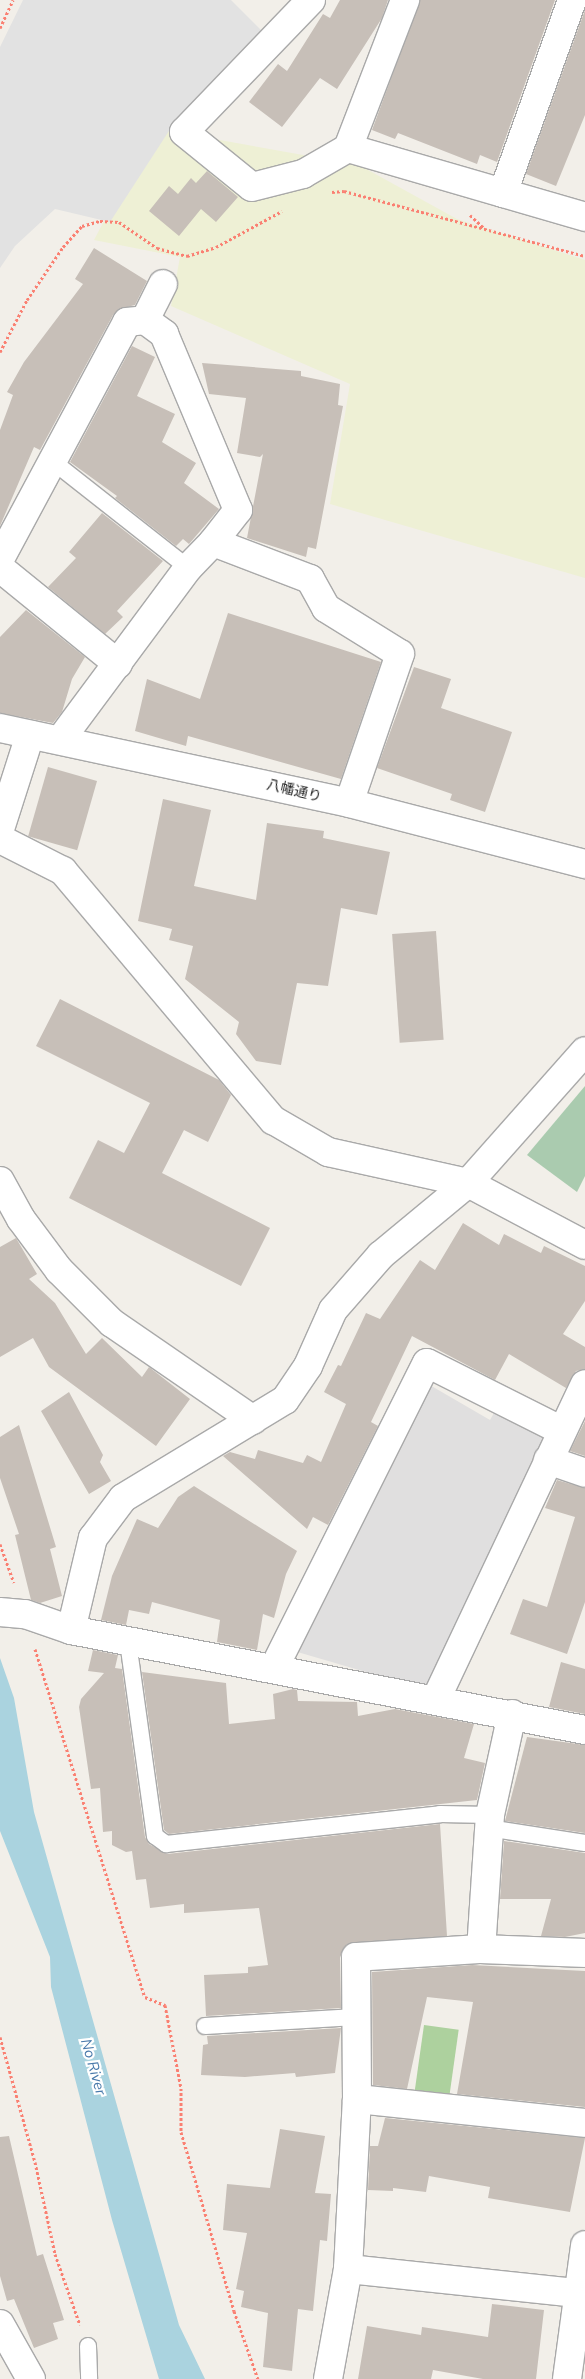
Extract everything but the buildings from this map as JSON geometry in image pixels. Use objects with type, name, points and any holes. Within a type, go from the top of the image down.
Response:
[{"type":"street","points":[[311,0],[184,132],[252,187],[303,174],[348,148],[405,0]]},
{"type":"street","points":[[503,193],[572,0]]},
{"type":"street","points":[[348,148],[585,217]]},
{"type":"street","points":[[145,320],[163,284]]},
{"type":"street","points":[[0,559],[126,322],[145,320],[164,334],[238,510],[188,568],[61,739]]},
{"type":"street","points":[[212,542],[310,579],[326,608],[400,654],[349,803]]},
{"type":"street","points":[[0,568],[118,664]]},
{"type":"street","name":"八幡通り","points":[[0,728],[30,735],[61,739],[349,803],[585,864]]},
{"type":"street","points":[[0,829],[30,735]]},
{"type":"street","points":[[0,839],[63,871],[273,1120],[328,1152],[468,1183],[585,1245]]},
{"type":"street","points":[[71,1630],[93,1538],[123,1498],[285,1400],[308,1366],[334,1310],[381,1255],[468,1183],[585,1051]]},
{"type":"street","points":[[0,1182],[21,1218],[59,1270],[112,1323],[254,1420]]},
{"type":"street","points":[[274,1668],[427,1363],[562,1431]]},
{"type":"street","points":[[436,1699],[585,1384]]},
{"type":"street","points":[[548,1460],[585,1473]]},
{"type":"street","points":[[13,1613],[71,1630],[128,1642],[436,1699],[585,1730]]},
{"type":"street","points":[[481,1949],[489,1822],[512,1714]]},
{"type":"street","points":[[328,2379],[348,2269],[357,2099],[356,1957],[481,1949],[585,1953]]},
{"type":"street","points":[[357,2099],[585,2123]]},
{"type":"street","points":[[567,2379],[585,2250]]},
{"type":"street","points":[[348,2269],[578,2293]]},
{"type":"street","points":[[0,2324],[31,2379]]},
{"type":"lane","points":[[52,460],[188,568]]},
{"type":"lane","points":[[128,1642],[155,1836],[166,1844],[440,1814],[489,1822],[585,1843]]},
{"type":"lane","points":[[205,2026],[356,2017]]},
{"type":"lane","points":[[88,2346],[89,2379]]},
{"type":"path","points":[[0,28],[13,0]]},
{"type":"path","points":[[324,194],[344,190],[585,256]]},
{"type":"path","points":[[0,352],[27,300],[63,247],[82,226],[100,221],[119,222],[157,248],[187,256],[216,247],[286,209]]},
{"type":"path","points":[[0,1544],[13,1613],[144,1997],[165,2005],[181,2088],[181,2132],[234,2311],[258,2379]]},
{"type":"path","points":[[0,2037],[35,2162],[55,2254],[88,2346]]},
{"type":"shaded area","points":[[23,0],[231,0],[262,31],[178,117],[110,222],[55,209],[15,246],[0,268],[0,47]]},
{"type":"shaded area","points":[[428,1384],[490,1420],[494,1413],[545,1434],[431,1691],[294,1651]]},
{"type":"green space","points":[[153,128],[359,165],[457,219],[585,260],[585,578],[330,504],[350,384],[171,306],[180,257],[94,240]]},
{"type":"green space","points":[[585,1086],[585,1176],[577,1192],[527,1155]]},
{"type":"green space","points":[[424,2025],[459,2030],[449,2096],[415,2091]]},
{"type":"water","name":"No River","points":[[0,1658],[14,1698],[34,1812],[179,2325],[205,2379],[159,2379],[112,2220],[51,1987],[50,1957],[0,1831]]}]
